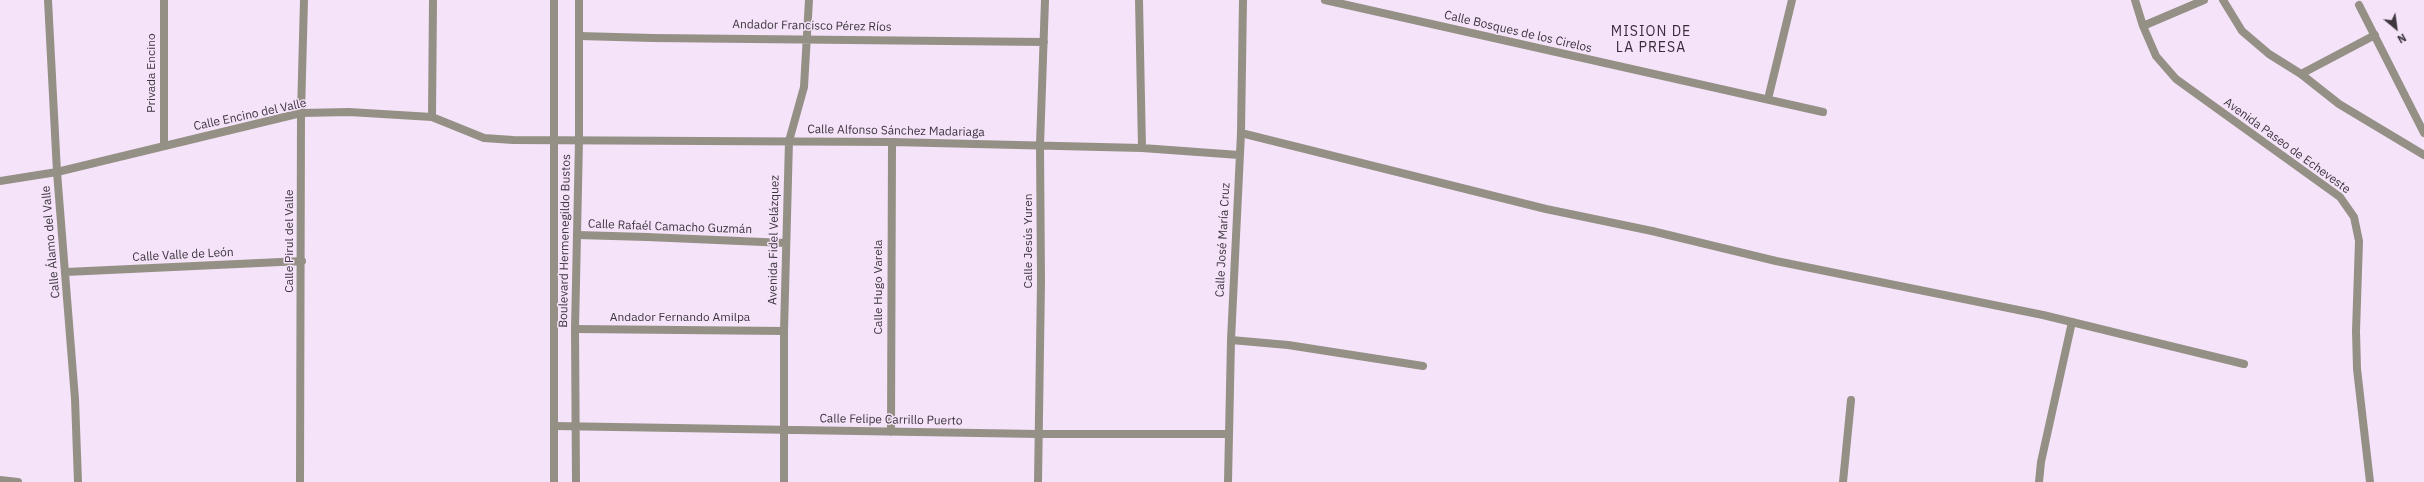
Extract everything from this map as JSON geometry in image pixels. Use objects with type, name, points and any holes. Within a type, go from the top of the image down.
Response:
[{"type":"street","name":"Calle Álamo del Valle","points":[[48,0],[57,172],[66,272],[78,482]]},
{"type":"street","name":"Privada Encino","points":[[164,0],[164,146]]},
{"type":"street","name":"Calle Pirul del Valle","points":[[300,482],[302,261],[301,113],[304,0]]},
{"type":"street","points":[[432,117],[433,0]]},
{"type":"street","name":"Boulevard Hermenegildo Bustos","points":[[554,0],[554,482]]},
{"type":"street","name":"Boulevard Hermenegildo Bustos","points":[[576,482],[575,329],[579,140],[579,0]]},
{"type":"street","name":"Avenida Fidel Velázquez","points":[[784,482],[784,331],[789,141],[804,87],[809,0]]},
{"type":"street","name":"Calle Jesús Yuren","points":[[1038,482],[1041,282],[1040,145],[1045,0]]},
{"type":"street","points":[[1139,0],[1142,148]]},
{"type":"street","name":"Calle José María Cruz","points":[[1228,482],[1231,340],[1241,133],[1243,0]]},
{"type":"street","name":"Calle Bosques de los Cirelos","points":[[1325,0],[1823,112]]},
{"type":"street","points":[[1768,99],[1792,0]]},
{"type":"street","name":"Avenida Paseo de Echeveste","points":[[2135,0],[2143,26],[2156,56],[2176,79],[2340,197],[2354,217],[2359,241],[2356,331],[2357,369],[2370,482]]},
{"type":"street","points":[[2143,26],[2204,0]]},
{"type":"street","points":[[2223,0],[2242,31],[2269,54],[2301,74],[2339,104],[2424,155]]},
{"type":"street","points":[[2359,5],[2424,133]]},
{"type":"street","points":[[2301,74],[2375,35]]},
{"type":"street","name":"Andador Francisco Pérez Ríos","points":[[579,36],[1044,42]]},
{"type":"street","name":"Calle Encino del Valle","points":[[0,181],[57,172],[301,113],[349,112],[432,117],[484,138],[553,140]]},
{"type":"street","points":[[1241,133],[1546,209],[1652,231],[1776,260],[2072,322],[2244,364]]},
{"type":"street","name":"Calle Alfonso Sánchez Madariaga","points":[[553,140],[892,142],[1040,145],[1142,148],[1239,155]]},
{"type":"street","name":"Calle Hugo Varela","points":[[891,432],[892,142]]},
{"type":"street","name":"Calle Rafaél Camacho Guzmán","points":[[577,235],[786,243]]},
{"type":"street","name":"Calle Valle de León","points":[[66,272],[302,261]]},
{"type":"street","points":[[2039,482],[2072,322]]},
{"type":"street","name":"Andador Fernando Amilpa","points":[[575,329],[784,331]]},
{"type":"street","points":[[1231,340],[1288,345],[1423,366]]},
{"type":"street","points":[[1843,482],[1851,400]]},
{"type":"street","name":"Calle Felipe Carrillo Puerto","points":[[554,426],[1038,434],[1228,434]]},
{"type":"street","points":[[0,480],[18,482]]},
{"type":"district","name":"MISION DE LA PRESA","points":[[1651,40]]}]
